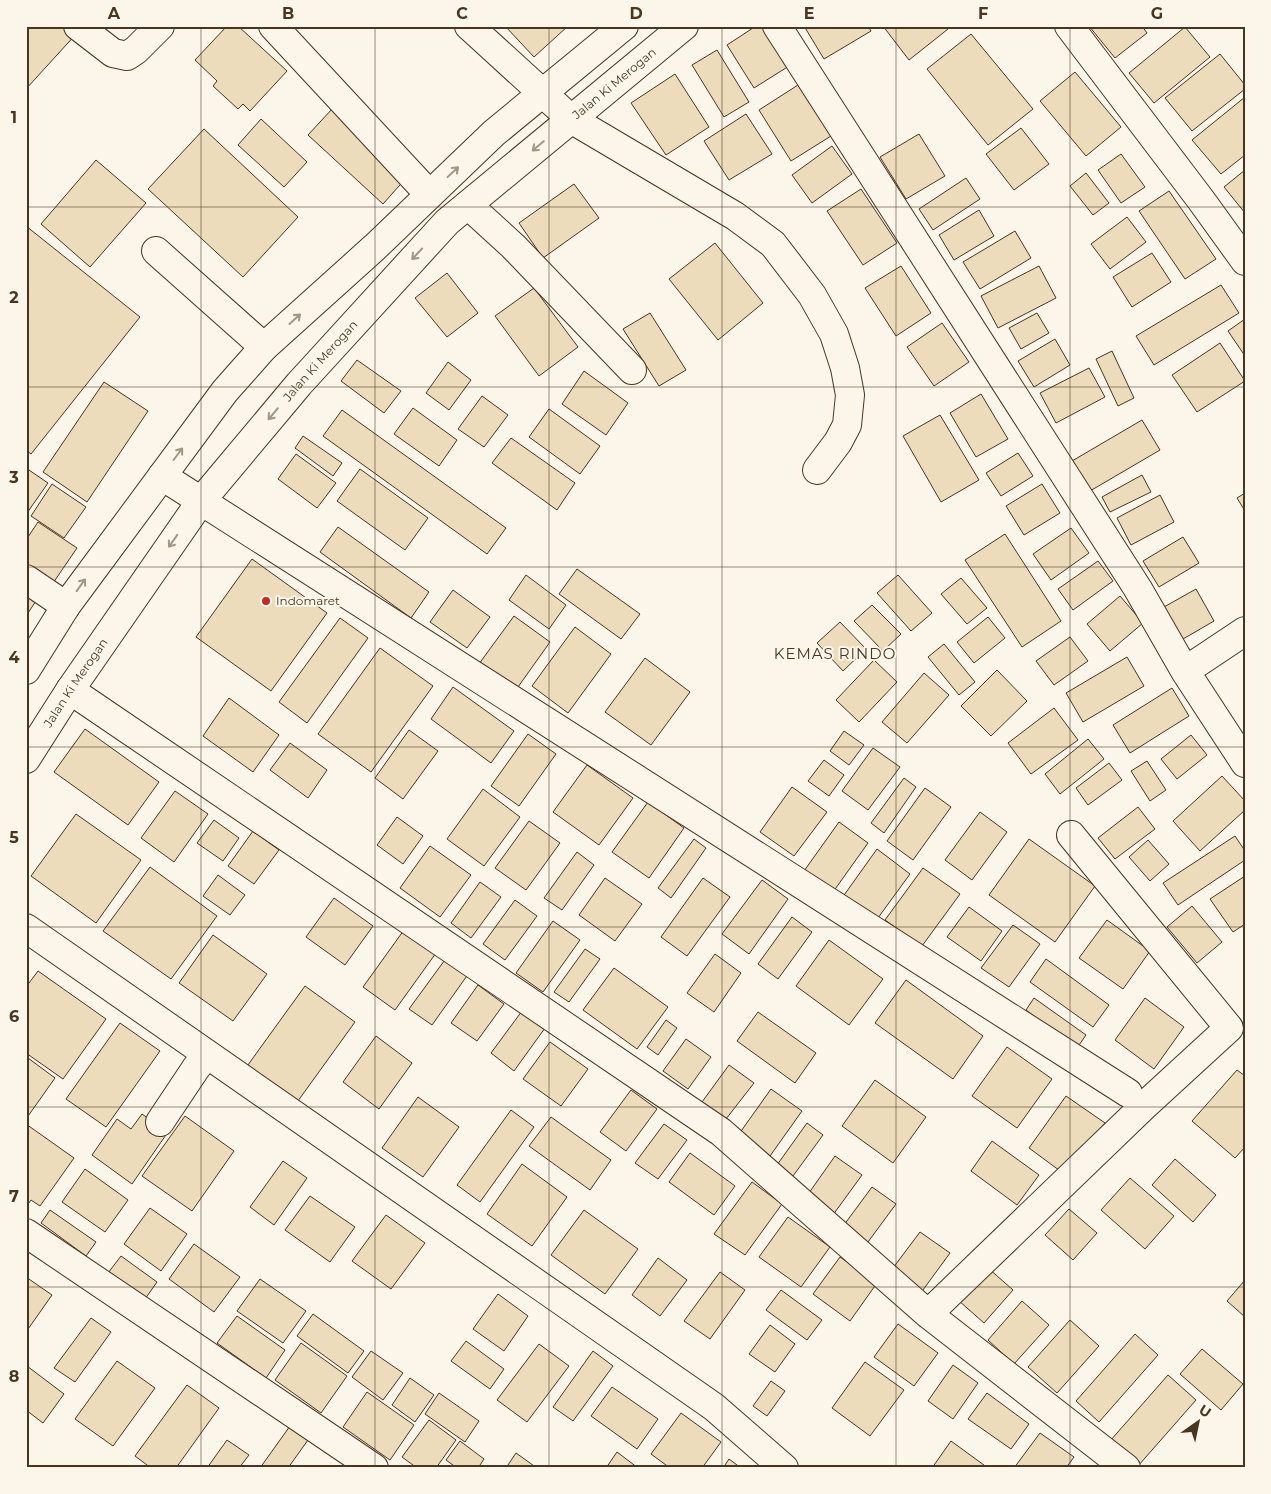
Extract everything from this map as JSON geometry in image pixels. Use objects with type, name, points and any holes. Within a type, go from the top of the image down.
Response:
[{"type":"main road","points":[[78,26],[100,45],[113,53],[127,56],[136,50],[160,26]]},
{"type":"main road","points":[[272,26],[429,194]]},
{"type":"main road","points":[[469,26],[571,119],[735,216],[773,244],[812,294],[834,334],[845,368],[850,395],[847,425],[838,442],[817,470]]},
{"type":"main road","points":[[26,670],[66,606],[225,391],[264,347],[375,247],[494,133],[624,26]]},
{"type":"main road","name":"Jalan Ki Merogan","points":[[26,759],[70,690],[200,501],[298,384],[447,222],[684,26]]},
{"type":"main road","points":[[777,26],[1138,589],[1185,671],[1245,763]]},
{"type":"main road","points":[[1070,26],[1245,261]]},
{"type":"main road","points":[[468,205],[512,246],[632,370]]},
{"type":"main road","points":[[156,251],[264,347]]},
{"type":"main road","points":[[162,476],[1128,1092]]},
{"type":"main road","points":[[26,579],[66,606]]},
{"type":"main road","points":[[1185,671],[1245,631]]},
{"type":"main road","points":[[70,690],[721,1132],[928,1314],[1126,1468]]},
{"type":"main road","points":[[928,1314],[1144,1106],[1237,1022],[1071,835]]},
{"type":"main road","points":[[26,928],[714,1407],[784,1468]]},
{"type":"main road","points":[[160,1122],[207,1054]]},
{"type":"main road","points":[[26,1233],[374,1468]]},
{"type":"building","points":[[26,26],[69,26],[77,33],[26,89]]},
{"type":"building","points":[[227,26],[238,26],[287,71],[250,111],[243,104],[238,109],[213,86],[217,81],[195,60]]},
{"type":"building","points":[[505,26],[568,26],[534,57]]},
{"type":"building","points":[[756,26],[764,26],[789,66],[754,88],[727,45]]},
{"type":"building","points":[[804,26],[868,26],[871,31],[824,59]]},
{"type":"building","points":[[883,26],[946,26],[948,29],[909,60]]},
{"type":"building","points":[[1089,26],[1142,26],[1147,33],[1115,58]]},
{"type":"building","points":[[1185,27],[1210,57],[1154,103],[1129,73]]},
{"type":"building","points":[[971,34],[1033,109],[988,145],[927,69]]},
{"type":"building","points":[[717,50],[749,102],[724,117],[692,65]]},
{"type":"building","points":[[1220,54],[1245,85],[1245,89],[1192,131],[1165,98]]},
{"type":"building","points":[[1075,72],[1121,127],[1086,156],[1040,101]]},
{"type":"building","points":[[675,74],[709,127],[666,155],[631,103]]},
{"type":"building","points":[[798,85],[831,136],[791,161],[759,110]]},
{"type":"building","points":[[1245,97],[1245,155],[1221,174],[1192,140]]},
{"type":"building","points":[[333,108],[407,177],[383,204],[308,135]]},
{"type":"building","points":[[746,114],[772,154],[729,180],[704,141]]},
{"type":"building","points":[[261,119],[307,162],[284,187],[238,145]]},
{"type":"building","points":[[1021,128],[1049,164],[1014,190],[986,154]]},
{"type":"building","points":[[204,129],[298,217],[243,277],[148,189]]},
{"type":"building","points":[[919,134],[945,176],[906,199],[880,157]]},
{"type":"building","points":[[832,146],[852,174],[812,203],[792,175]]},
{"type":"building","points":[[1121,154],[1145,187],[1121,203],[1098,170]]},
{"type":"building","points":[[96,160],[146,203],[90,267],[41,224]]},
{"type":"building","points":[[1245,170],[1245,213],[1224,187]]},
{"type":"building","points":[[1086,173],[1109,203],[1093,215],[1070,186]]},
{"type":"building","points":[[966,178],[980,199],[933,230],[919,209]]},
{"type":"building","points":[[574,184],[599,218],[543,258],[519,223]]},
{"type":"building","points":[[861,189],[897,243],[863,265],[827,211]]},
{"type":"building","points":[[1169,191],[1216,259],[1185,279],[1139,211]]},
{"type":"building","points":[[979,210],[994,236],[954,260],[939,235]]},
{"type":"building","points":[[1127,217],[1146,242],[1110,269],[1091,244]]},
{"type":"building","points":[[26,226],[140,317],[31,454],[26,450]]},
{"type":"building","points":[[1015,231],[1031,258],[980,289],[963,262]]},
{"type":"building","points":[[715,243],[763,303],[718,340],[669,279]]},
{"type":"building","points":[[1152,253],[1171,282],[1132,307],[1113,277]]},
{"type":"building","points":[[901,266],[931,313],[896,336],[865,288]]},
{"type":"building","points":[[1039,266],[1056,298],[998,328],[981,296]]},
{"type":"building","points":[[447,273],[478,313],[447,337],[415,298]]},
{"type":"building","points":[[1221,285],[1239,313],[1154,365],[1136,336]]},
{"type":"building","points":[[534,288],[578,347],[539,376],[495,316]]},
{"type":"building","points":[[650,313],[686,370],[659,386],[623,329]]},
{"type":"building","points":[[1037,313],[1049,333],[1021,349],[1009,328]]},
{"type":"building","points":[[1245,319],[1245,356],[1228,331]]},
{"type":"building","points":[[942,323],[969,362],[934,386],[907,347]]},
{"type":"building","points":[[1055,339],[1070,365],[1034,387],[1018,361]]},
{"type":"building","points":[[1220,343],[1245,381],[1197,412],[1172,375]]},
{"type":"building","points":[[1112,351],[1134,398],[1118,406],[1096,359]]},
{"type":"building","points":[[357,360],[401,391],[384,413],[341,381]]},
{"type":"building","points":[[448,362],[471,380],[449,410],[426,393]]},
{"type":"building","points":[[1089,368],[1105,397],[1056,423],[1040,393]]},
{"type":"building","points":[[584,371],[628,403],[606,435],[562,404]]},
{"type":"building","points":[[104,382],[148,411],[87,502],[43,472]]},
{"type":"building","points":[[981,394],[1008,439],[976,457],[950,413]]},
{"type":"building","points":[[482,396],[508,415],[484,447],[458,429]]},
{"type":"building","points":[[413,408],[457,440],[439,466],[394,434]]},
{"type":"building","points":[[549,409],[600,446],[580,474],[529,437]]},
{"type":"building","points":[[342,410],[506,528],[487,554],[323,436]]},
{"type":"building","points":[[940,415],[979,480],[941,502],[903,436]]},
{"type":"building","points":[[1142,420],[1160,450],[1090,491],[1072,461]]},
{"type":"building","points":[[303,436],[342,463],[333,476],[295,448]]},
{"type":"building","points":[[511,438],[575,483],[557,510],[492,463]]},
{"type":"building","points":[[1018,453],[1033,476],[1001,496],[986,473]]},
{"type":"building","points":[[296,454],[336,483],[317,508],[278,479]]},
{"type":"building","points":[[26,468],[48,483],[27,513],[26,512]]},
{"type":"building","points":[[360,469],[428,518],[405,550],[337,501]]},
{"type":"building","points":[[1142,475],[1151,492],[1110,512],[1102,497]]},
{"type":"building","points":[[52,484],[86,507],[64,538],[31,516]]},
{"type":"building","points":[[1042,484],[1060,513],[1024,535],[1006,506]]},
{"type":"building","points":[[1245,493],[1245,511],[1237,498]]},
{"type":"building","points":[[1160,495],[1174,522],[1131,545],[1117,518]]},
{"type":"building","points":[[38,522],[77,548],[51,586],[26,569],[26,540]]},
{"type":"building","points":[[338,527],[429,592],[411,618],[320,552]]},
{"type":"building","points":[[1071,528],[1089,553],[1051,580],[1033,554]]},
{"type":"building","points":[[1005,534],[1061,621],[1022,647],[965,560]]},
{"type":"building","points":[[1183,537],[1199,563],[1159,587],[1143,561]]},
{"type":"building","points":[[252,559],[327,613],[271,691],[196,637]]},
{"type":"building","points":[[1098,561],[1113,581],[1073,610],[1058,589]]},
{"type":"building","points":[[577,569],[640,614],[621,639],[559,594]]},
{"type":"building","points":[[526,575],[566,605],[549,629],[509,600]]},
{"type":"building","points":[[898,575],[932,613],[911,631],[877,593]]},
{"type":"building","points":[[961,578],[987,608],[967,624],[941,594]]},
{"type":"building","points":[[26,583],[42,592],[26,616]]},
{"type":"building","points":[[1196,589],[1214,621],[1183,639],[1164,607]]},
{"type":"building","points":[[453,590],[490,617],[467,648],[430,622]]},
{"type":"building","points":[[1120,596],[1143,623],[1110,651],[1087,624]]},
{"type":"building","points":[[872,605],[901,634],[883,651],[854,621]]},
{"type":"building","points":[[514,616],[550,642],[513,694],[476,668]]},
{"type":"building","points":[[988,617],[1005,638],[974,663],[957,642]]},
{"type":"building","points":[[340,618],[368,638],[307,723],[279,702]]},
{"type":"building","points":[[840,622],[866,649],[843,671],[817,643]]},
{"type":"building","points":[[575,627],[611,654],[568,713],[532,686]]},
{"type":"building","points":[[1070,637],[1088,661],[1054,685],[1036,661]]},
{"type":"building","points":[[944,644],[975,682],[959,695],[928,657]]},
{"type":"building","points":[[380,648],[433,686],[371,772],[318,734]]},
{"type":"building","points":[[1127,657],[1144,686],[1083,722],[1066,693]]},
{"type":"building","points":[[645,658],[690,692],[651,745],[605,712]]},
{"type":"building","points":[[874,660],[897,682],[859,722],[836,700]]},
{"type":"building","points":[[997,670],[1027,701],[991,736],[961,706]]},
{"type":"building","points":[[924,673],[949,695],[907,743],[882,722]]},
{"type":"building","points":[[453,687],[514,731],[491,763],[431,719]]},
{"type":"building","points":[[1172,688],[1189,716],[1130,753],[1113,725]]},
{"type":"building","points":[[229,698],[279,735],[253,772],[203,736]]},
{"type":"building","points":[[1054,708],[1078,740],[1031,774],[1008,743]]},
{"type":"building","points":[[85,729],[159,782],[128,825],[54,772]]},
{"type":"building","points":[[409,730],[438,751],[403,799],[375,778]]},
{"type":"building","points":[[844,731],[864,745],[849,765],[830,751]]},
{"type":"building","points":[[528,734],[556,754],[519,806],[491,786]]},
{"type":"building","points":[[1191,735],[1207,755],[1177,779],[1161,759]]},
{"type":"building","points":[[1088,739],[1104,759],[1060,794],[1045,774]]},
{"type":"building","points":[[290,743],[327,770],[308,798],[270,770]]},
{"type":"building","points":[[873,748],[900,767],[868,810],[842,791]]},
{"type":"building","points":[[824,760],[844,775],[829,796],[808,781]]},
{"type":"building","points":[[1147,761],[1166,790],[1150,801],[1131,771]]},
{"type":"building","points":[[1109,763],[1122,780],[1088,805],[1076,788]]},
{"type":"building","points":[[587,765],[633,798],[599,845],[553,812]]},
{"type":"building","points":[[1222,776],[1245,801],[1245,810],[1200,851],[1173,821]]},
{"type":"building","points":[[904,778],[916,787],[884,833],[871,823]]},
{"type":"building","points":[[792,787],[827,812],[794,856],[760,832]]},
{"type":"building","points":[[925,788],[951,807],[913,860],[887,841]]},
{"type":"building","points":[[483,789],[520,817],[484,866],[447,839]]},
{"type":"building","points":[[175,791],[208,814],[174,862],[141,838]]},
{"type":"building","points":[[648,802],[684,828],[649,878],[612,852]]},
{"type":"building","points":[[1138,807],[1155,829],[1115,859],[1098,838]]},
{"type":"building","points":[[980,812],[1007,832],[972,880],[945,860]]},
{"type":"building","points":[[76,814],[141,860],[96,923],[31,876]]},
{"type":"building","points":[[397,817],[423,836],[403,864],[377,845]]},
{"type":"building","points":[[214,820],[239,838],[223,861],[197,843]]},
{"type":"building","points":[[529,821],[560,843],[526,890],[495,868]]},
{"type":"building","points":[[839,822],[868,843],[833,892],[804,871]]},
{"type":"building","points":[[253,831],[279,850],[254,884],[228,866]]},
{"type":"building","points":[[1235,836],[1245,851],[1245,860],[1178,905],[1163,883]]},
{"type":"building","points":[[694,839],[706,848],[671,898],[658,888]]},
{"type":"building","points":[[1029,839],[1095,886],[1055,942],[989,895]]},
{"type":"building","points":[[1148,840],[1169,864],[1150,881],[1129,857]]},
{"type":"building","points":[[430,846],[471,875],[440,917],[400,888]]},
{"type":"building","points":[[877,849],[910,874],[875,922],[842,898]]},
{"type":"building","points":[[577,852],[594,865],[562,910],[544,898]]},
{"type":"building","points":[[150,867],[217,916],[171,979],[103,931]]},
{"type":"building","points":[[923,868],[960,894],[922,946],[885,920]]},
{"type":"building","points":[[218,875],[245,895],[230,915],[203,896]]},
{"type":"building","points":[[1245,876],[1245,924],[1233,932],[1210,899]]},
{"type":"building","points":[[605,878],[642,904],[615,941],[579,915]]},
{"type":"building","points":[[703,878],[730,897],[687,956],[661,937]]},
{"type":"building","points":[[762,880],[788,899],[749,954],[722,934]]},
{"type":"building","points":[[480,882],[501,897],[471,938],[451,923]]},
{"type":"building","points":[[334,898],[373,926],[345,965],[306,937]]},
{"type":"building","points":[[515,900],[537,916],[505,960],[483,944]]},
{"type":"building","points":[[1192,906],[1222,942],[1197,963],[1167,927]]},
{"type":"building","points":[[969,907],[1002,931],[981,961],[947,937]]},
{"type":"building","points":[[792,917],[812,932],[778,979],[758,964]]},
{"type":"building","points":[[1107,920],[1150,951],[1123,989],[1079,958]]},
{"type":"building","points":[[553,921],[580,940],[543,992],[516,973]]},
{"type":"building","points":[[1013,925],[1040,944],[1009,987],[981,968]]},
{"type":"building","points":[[404,930],[436,953],[395,1010],[363,987]]},
{"type":"building","points":[[213,935],[267,974],[233,1021],[179,983]]},
{"type":"building","points":[[829,940],[883,979],[849,1025],[796,986]]},
{"type":"building","points":[[585,949],[600,959],[569,1002],[554,992]]},
{"type":"building","points":[[715,954],[741,973],[714,1012],[687,993]]},
{"type":"building","points":[[447,957],[469,973],[432,1025],[409,1009]]},
{"type":"building","points":[[1046,959],[1109,1005],[1093,1027],[1030,982]]},
{"type":"building","points":[[614,968],[668,1007],[637,1049],[583,1010]]},
{"type":"building","points":[[38,971],[106,1019],[63,1079],[26,1053],[26,987]]},
{"type":"building","points":[[906,980],[983,1036],[953,1079],[875,1023]]},
{"type":"building","points":[[478,985],[504,1004],[477,1041],[451,1023]]},
{"type":"building","points":[[305,986],[355,1022],[295,1105],[245,1069]]},
{"type":"building","points":[[1034,998],[1086,1035],[1077,1048],[1026,1010]]},
{"type":"building","points":[[1145,998],[1184,1027],[1154,1069],[1115,1040]]},
{"type":"building","points":[[522,1011],[545,1028],[514,1071],[491,1053]]},
{"type":"building","points":[[758,1012],[816,1053],[795,1083],[737,1041]]},
{"type":"building","points":[[666,1020],[677,1028],[658,1055],[647,1047]]},
{"type":"building","points":[[120,1023],[160,1051],[106,1127],[66,1099]]},
{"type":"building","points":[[376,1036],[412,1063],[379,1109],[343,1082]]},
{"type":"building","points":[[686,1039],[711,1057],[688,1089],[663,1071]]},
{"type":"building","points":[[550,1042],[588,1069],[561,1106],[523,1079]]},
{"type":"building","points":[[1007,1047],[1052,1079],[1017,1128],[972,1096]]},
{"type":"building","points":[[28,1058],[55,1078],[26,1119],[26,1060]]},
{"type":"building","points":[[729,1065],[754,1083],[726,1119],[702,1102]]},
{"type":"building","points":[[1237,1070],[1245,1076],[1245,1147],[1235,1158],[1192,1121]]},
{"type":"building","points":[[875,1080],[926,1117],[893,1163],[842,1126]]},
{"type":"building","points":[[771,1089],[802,1111],[770,1156],[739,1134]]},
{"type":"building","points":[[631,1090],[657,1109],[626,1151],[600,1132]]},
{"type":"building","points":[[1066,1096],[1105,1123],[1067,1176],[1029,1148]]},
{"type":"building","points":[[418,1097],[459,1127],[423,1177],[382,1148]]},
{"type":"building","points":[[511,1110],[534,1127],[480,1202],[457,1185]]},
{"type":"building","points":[[142,1114],[168,1132],[132,1184],[92,1155],[117,1119],[131,1129]]},
{"type":"building","points":[[185,1116],[234,1151],[192,1211],[142,1176]]},
{"type":"building","points":[[551,1117],[611,1160],[590,1190],[529,1146]]},
{"type":"building","points":[[807,1123],[823,1135],[793,1176],[777,1165]]},
{"type":"building","points":[[26,1124],[74,1158],[40,1206],[31,1200],[26,1207]]},
{"type":"building","points":[[664,1124],[687,1140],[658,1179],[635,1163]]},
{"type":"building","points":[[992,1141],[1039,1175],[1017,1205],[971,1171]]},
{"type":"building","points":[[690,1153],[735,1186],[714,1215],[669,1182]]},
{"type":"building","points":[[835,1156],[862,1175],[830,1219],[804,1200]]},
{"type":"building","points":[[1175,1159],[1216,1195],[1193,1222],[1152,1185]]},
{"type":"building","points":[[283,1161],[307,1178],[274,1225],[250,1207]]},
{"type":"building","points":[[522,1164],[567,1197],[532,1246],[487,1214]]},
{"type":"building","points":[[85,1169],[128,1200],[105,1232],[62,1202]]},
{"type":"building","points":[[1130,1178],[1174,1216],[1145,1249],[1101,1210]]},
{"type":"building","points":[[752,1182],[782,1204],[745,1255],[714,1234]]},
{"type":"building","points":[[872,1187],[896,1204],[865,1246],[841,1229]]},
{"type":"building","points":[[310,1196],[355,1227],[330,1262],[285,1230]]},
{"type":"building","points":[[150,1208],[187,1234],[161,1271],[124,1244]]},
{"type":"building","points":[[1069,1209],[1097,1233],[1073,1260],[1045,1235]]},
{"type":"building","points":[[50,1210],[96,1242],[86,1256],[41,1223]]},
{"type":"building","points":[[584,1210],[638,1249],[605,1294],[551,1255]]},
{"type":"building","points":[[386,1215],[425,1243],[391,1289],[352,1261]]},
{"type":"building","points":[[788,1217],[830,1247],[801,1287],[759,1257]]},
{"type":"building","points":[[920,1232],[950,1253],[920,1294],[890,1272]]},
{"type":"building","points":[[194,1244],[240,1277],[214,1312],[169,1279]]},
{"type":"building","points":[[121,1256],[157,1282],[145,1299],[108,1273]]},
{"type":"building","points":[[840,1257],[877,1283],[850,1321],[813,1294]]},
{"type":"building","points":[[658,1258],[687,1280],[660,1316],[632,1295]]},
{"type":"building","points":[[987,1267],[1013,1290],[984,1323],[958,1300]]},
{"type":"building","points":[[720,1272],[745,1290],[710,1339],[684,1321]]},
{"type":"building","points":[[26,1277],[52,1295],[26,1332]]},
{"type":"building","points":[[260,1279],[306,1311],[283,1343],[237,1311]]},
{"type":"building","points":[[1245,1280],[1245,1317],[1227,1301]]},
{"type":"building","points":[[781,1290],[822,1320],[807,1340],[766,1310]]},
{"type":"building","points":[[498,1294],[528,1316],[504,1351],[473,1329]]},
{"type":"building","points":[[1022,1301],[1049,1325],[1014,1364],[988,1340]]},
{"type":"building","points":[[313,1314],[364,1351],[348,1373],[297,1336]]},
{"type":"building","points":[[237,1316],[285,1350],[266,1378],[217,1343]]},
{"type":"building","points":[[91,1318],[111,1332],[75,1382],[54,1368]]},
{"type":"building","points":[[1070,1320],[1099,1346],[1057,1393],[1028,1367]]},
{"type":"building","points":[[898,1324],[938,1353],[914,1386],[874,1357]]},
{"type":"building","points":[[770,1325],[795,1344],[775,1372],[749,1354]]},
{"type":"building","points":[[1135,1334],[1158,1355],[1099,1422],[1076,1401]]},
{"type":"building","points":[[466,1341],[504,1369],[490,1389],[451,1361]]},
{"type":"building","points":[[301,1343],[347,1376],[321,1413],[275,1380]]},
{"type":"building","points":[[539,1344],[569,1366],[527,1422],[497,1400]]},
{"type":"building","points":[[1202,1349],[1243,1384],[1221,1410],[1180,1374]]},
{"type":"building","points":[[371,1351],[403,1373],[383,1400],[352,1377]]},
{"type":"building","points":[[593,1351],[613,1366],[573,1421],[553,1407]]},
{"type":"building","points":[[117,1361],[155,1388],[113,1446],[75,1419]]},
{"type":"building","points":[[865,1362],[904,1390],[870,1436],[832,1408]]},
{"type":"building","points":[[953,1365],[978,1383],[953,1419],[928,1401]]},
{"type":"building","points":[[27,1366],[64,1394],[43,1423],[26,1410]]},
{"type":"building","points":[[1168,1375],[1196,1400],[1138,1466],[1110,1441]]},
{"type":"building","points":[[410,1378],[434,1395],[415,1422],[392,1405]]},
{"type":"building","points":[[771,1381],[785,1391],[767,1416],[753,1406]]},
{"type":"building","points":[[187,1385],[219,1408],[176,1468],[151,1468],[135,1456]]},
{"type":"building","points":[[612,1387],[658,1419],[637,1449],[591,1416]]},
{"type":"building","points":[[367,1392],[414,1425],[390,1460],[343,1427]]},
{"type":"building","points":[[439,1393],[479,1421],[465,1442],[425,1414]]},
{"type":"building","points":[[987,1393],[1029,1424],[1011,1449],[968,1419]]},
{"type":"building","points":[[681,1413],[721,1442],[702,1468],[670,1468],[651,1454]]},
{"type":"building","points":[[429,1420],[456,1440],[436,1468],[417,1468],[402,1457]]},
{"type":"building","points":[[290,1426],[308,1440],[288,1468],[260,1468]]},
{"type":"building","points":[[1040,1433],[1074,1457],[1066,1468],[1014,1468]]},
{"type":"building","points":[[227,1440],[249,1455],[239,1468],[207,1468]]},
{"type":"building","points":[[460,1441],[484,1459],[478,1468],[457,1468],[446,1460]]},
{"type":"building","points":[[951,1441],[988,1468],[932,1468]]},
{"type":"building","points":[[617,1452],[638,1468],[606,1468]]},
{"type":"building","points":[[516,1453],[537,1468],[506,1468]]},
{"type":"building","points":[[729,1459],[741,1468],[723,1468]]},
{"type":"place","name":"Indomaret","points":[[266,601]]},
{"type":"district","name":"KEMAS RINDO","points":[[835,654]]}]
